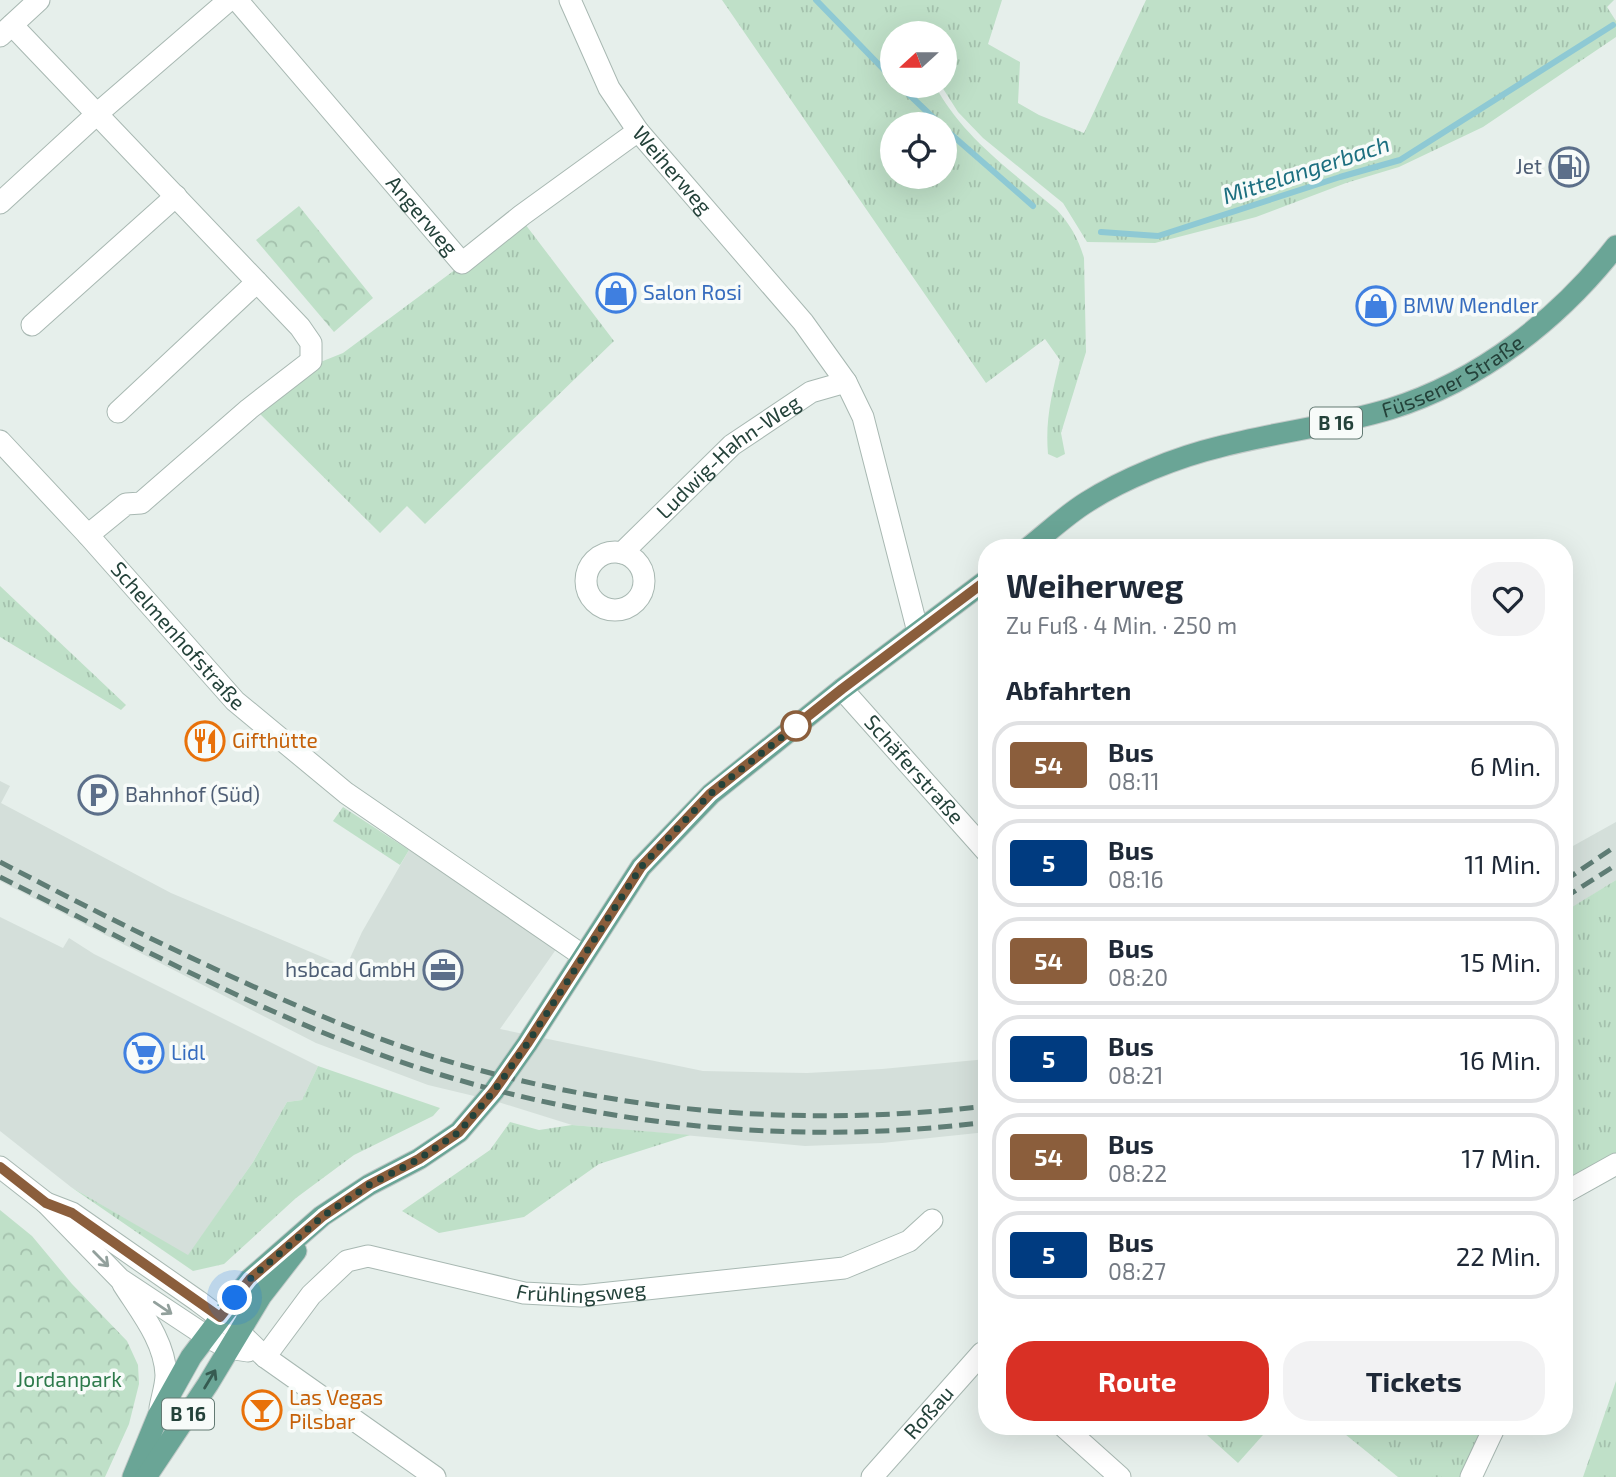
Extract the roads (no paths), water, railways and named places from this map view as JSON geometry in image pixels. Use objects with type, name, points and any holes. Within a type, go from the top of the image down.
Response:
[{"type":"main road","name":"Füssener Straße","points":[[1039,539],[1085,503],[1150,471],[1216,447],[1336,423],[1393,408],[1455,382],[1496,359],[1536,328],[1598,269],[1616,246]]},
{"type":"main road","name":"B 16","points":[[133,1477],[158,1416],[191,1357],[250,1279],[323,1216],[369,1185],[419,1159],[459,1132],[494,1091],[527,1044],[641,867],[710,794],[842,689],[978,587]]},
{"type":"main road","name":"B 16","points":[[146,1477],[208,1384],[261,1296],[323,1216]]},
{"type":"street","points":[[39,0],[6,31],[98,113],[300,327],[311,343],[311,361],[249,409],[141,503],[126,504],[88,535]]},
{"type":"street","points":[[0,203],[98,113],[229,0]]},
{"type":"street","name":"Angerweg","points":[[237,0],[462,263],[522,215],[638,131]]},
{"type":"street","name":"Weiherweg","points":[[570,0],[609,88],[638,131],[803,322],[846,382],[863,417],[918,632]]},
{"type":"street","points":[[32,325],[176,196]]},
{"type":"street","points":[[118,412],[257,282]]},
{"type":"street","name":"Ludwig-Hahn-Weg","points":[[622,553],[732,445],[811,392],[846,382]]},
{"type":"street","name":"Schelmenhofstraße","points":[[0,440],[235,701],[346,793],[582,955]]},
{"type":"street","name":"Schäferstraße","points":[[842,689],[978,842]]},
{"type":"street","points":[[1573,1188],[1616,1164]]},
{"type":"street","points":[[0,1167],[46,1203],[120,1279],[206,1336],[233,1340],[261,1354],[435,1477]]},
{"type":"street","points":[[46,1203],[72,1213],[220,1317],[233,1340]]},
{"type":"street","name":"Frühlingsweg","points":[[261,1354],[311,1295],[347,1261],[368,1256],[524,1293],[581,1296],[844,1268],[909,1241],[932,1220]]},
{"type":"street","points":[[120,1279],[159,1343],[163,1356],[166,1376],[158,1416]]},
{"type":"street","name":"Roßau","points":[[872,1477],[978,1358]]},
{"type":"street","points":[[1073,1435],[1120,1477]]},
{"type":"street","points":[[1472,1477],[1491,1435]]},
{"type":"waterway","name":"Mittelangerbach","points":[[816,0],[880,66]]},
{"type":"waterway","name":"Mittelangerbach","points":[[1101,232],[1158,236],[1400,160],[1613,25]]},
{"type":"waterway","name":"Mittelangerbach","points":[[913,98],[927,112]]},
{"type":"waterway","name":"Mittelangerbach","points":[[957,140],[1033,206]]},
{"type":"railway","points":[[1573,875],[1616,846]]},
{"type":"railway","points":[[0,862],[160,943],[324,1017],[403,1047],[484,1071],[567,1091],[734,1113],[818,1116],[978,1107]]},
{"type":"railway","points":[[1573,892],[1616,865]]},
{"type":"railway","points":[[0,877],[278,1014],[399,1061],[480,1086],[563,1106],[647,1120],[732,1129],[818,1132],[903,1130],[978,1123]]},
{"type":"place","name":"Jet","points":[[1569,167]]},
{"type":"place","name":"Salon Rosi","points":[[616,293]]},
{"type":"place","name":"BMW Mendler","points":[[1376,306]]},
{"type":"place","name":"Gifthütte","points":[[205,741]]},
{"type":"place","name":"Bahnhof (Süd)","points":[[98,795]]},
{"type":"place","name":"hsbcad GmbH","points":[[443,970]]},
{"type":"place","name":"Lidl","points":[[144,1053]]},
{"type":"place","name":"Las Vegas Pilsbar","points":[[262,1410]]},
{"type":"park label","name":"Jordanpark","points":[[69,1380]]}]
